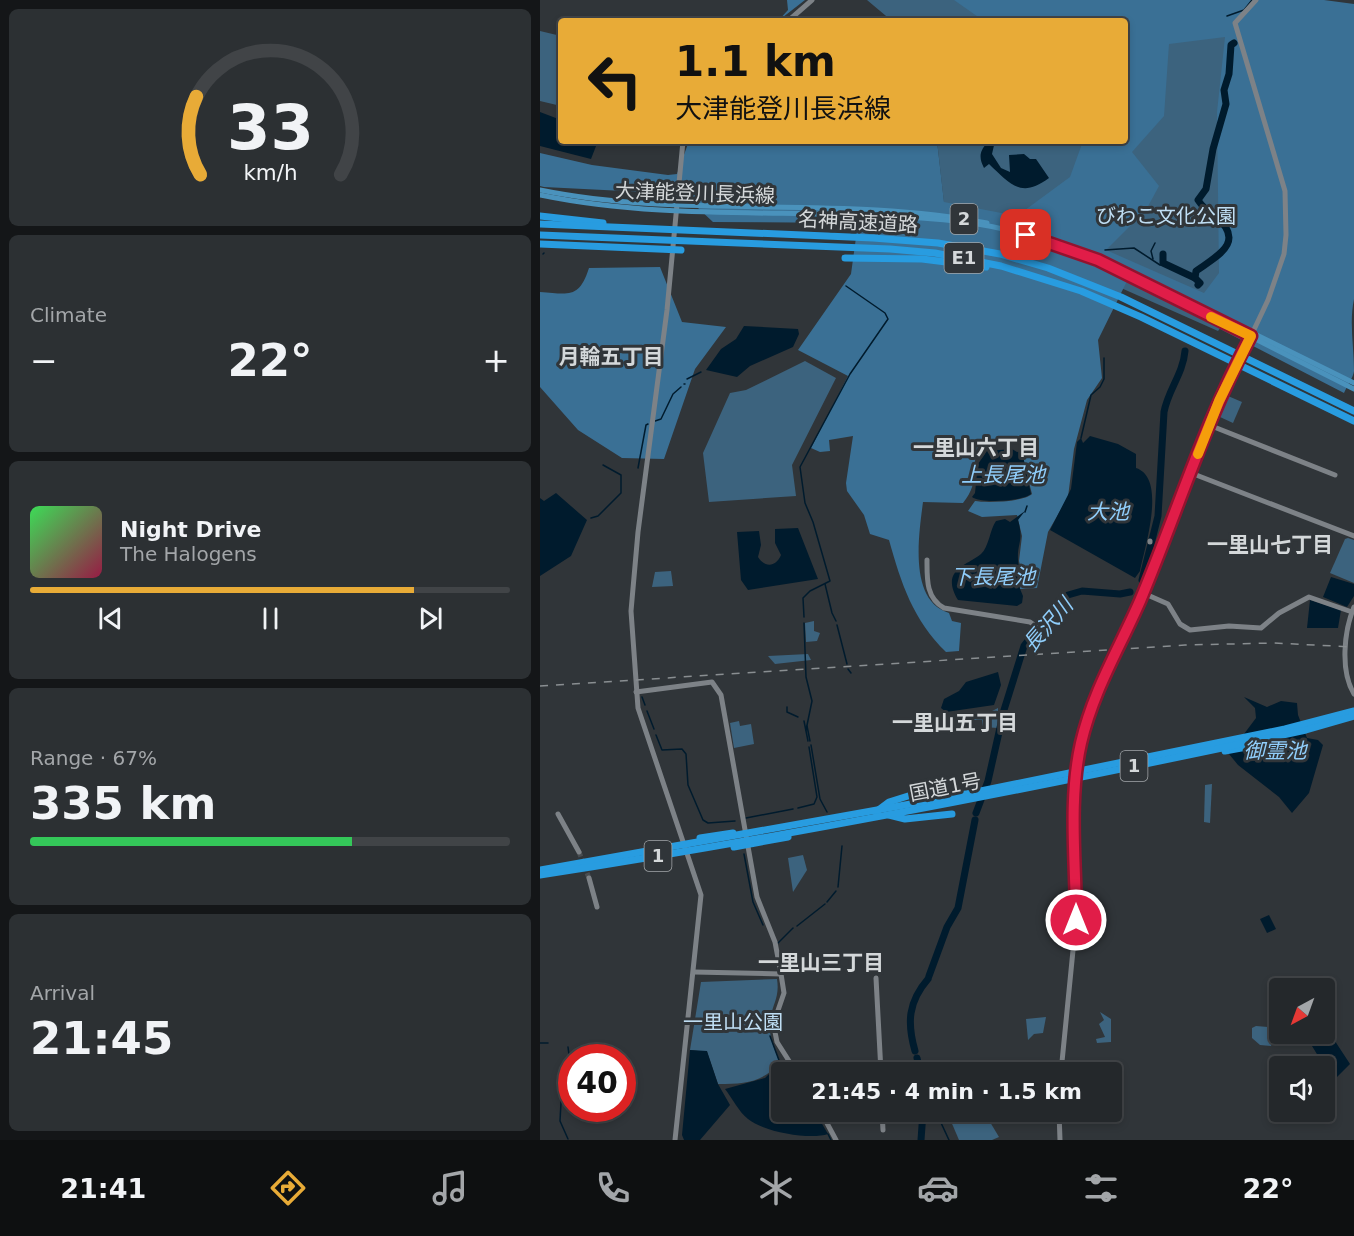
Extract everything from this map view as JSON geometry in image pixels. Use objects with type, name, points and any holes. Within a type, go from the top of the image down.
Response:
[{"type":"highway","points":[[540,216],[648,228]]},
{"type":"highway","name":"名神高速道路","points":[[540,224],[873,238],[938,243],[1000,254],[1081,279],[1354,411]]},
{"type":"highway","name":"名神高速道路","points":[[540,235],[851,247],[935,253],[1032,274],[1107,301],[1354,421]]},
{"type":"highway","points":[[540,244],[681,250]]},
{"type":"highway","points":[[845,258],[913,259],[982,266],[1107,301]]},
{"type":"highway","points":[[1223,745],[1305,720],[1354,709]]},
{"type":"highway","name":"国道1号","points":[[1223,745],[1354,709]]},
{"type":"highway","points":[[1223,745],[1308,734],[1354,719]]},
{"type":"highway","name":"国道1号","points":[[540,875],[777,833],[840,818],[896,811],[1354,719]]},
{"type":"highway","points":[[877,812],[889,802],[924,791]]},
{"type":"highway","name":"国道1号","points":[[798,829],[889,815],[896,811]]},
{"type":"highway","points":[[889,815],[905,819],[952,814]]},
{"type":"highway","points":[[700,838],[752,830],[798,829]]},
{"type":"highway","points":[[715,850],[753,845],[798,829]]},
{"type":"highway","name":"国道1号","points":[[540,870],[777,833]]},
{"type":"main road","name":"大津能登川長浜線","points":[[540,190],[596,199],[677,206]]},
{"type":"main road","name":"大津能登川長浜線","points":[[540,195],[588,203],[876,216],[963,222],[1004,229],[1048,241],[1098,260],[1354,383]]},
{"type":"main road","name":"大津能登川長浜線","points":[[1252,334],[1354,388]]},
{"type":"street","points":[[791,18],[812,0]]},
{"type":"street","points":[[1062,1062],[1076,920],[1077,775],[1081,743],[1096,692],[1143,593],[1209,425],[1252,334],[1280,267],[1286,236],[1287,213],[1280,171],[1235,22],[1256,0]]},
{"type":"street","points":[[675,1140],[701,895],[645,734],[636,692],[632,600],[673,256],[683,144]]},
{"type":"street","points":[[1209,425],[1335,475]]},
{"type":"street","points":[[1191,473],[1354,536]]},
{"type":"street","points":[[927,560],[928,590],[936,603],[944,608],[1030,622],[1041,630]]},
{"type":"street","points":[[1143,593],[1168,604],[1180,624],[1190,630],[1229,626],[1261,628],[1279,613],[1309,597],[1353,609],[1348,638],[1346,678],[1354,694]]},
{"type":"street","points":[[636,692],[712,682],[721,695],[757,897],[774,942],[781,974],[784,993],[774,1022],[775,1032],[777,1042],[790,1062]]},
{"type":"street","points":[[558,814],[579,852]]},
{"type":"street","points":[[589,878],[597,907]]},
{"type":"street","points":[[694,972],[781,974]]},
{"type":"street","points":[[876,978],[880,1062]]},
{"type":"street","points":[[826,1122],[836,1140]]},
{"type":"street","points":[[883,1122],[883,1130]]},
{"type":"street","points":[[1059,1122],[1060,1140]]},
{"type":"green space","points":[[867,0],[1027,0],[1039,18],[888,18]]},
{"type":"green space","name":"びわこ文化公園","points":[[1268,6],[1253,286],[1218,331],[1049,256],[944,203],[937,144],[1128,144],[1128,126],[1149,18]]},
{"type":"green space","points":[[540,31],[558,35],[558,105],[540,101]]},
{"type":"green space","points":[[805,361],[836,378],[792,465],[796,496],[709,502],[703,453],[730,393],[746,390]]},
{"type":"green space","points":[[1228,396],[1242,402],[1233,423],[1220,417]]},
{"type":"green space","points":[[1345,539],[1354,540],[1354,583],[1330,573]]},
{"type":"green space","points":[[671,571],[673,586],[652,587],[655,572]]},
{"type":"green space","points":[[814,621],[814,631],[820,633],[817,641],[806,642],[805,623]]},
{"type":"green space","points":[[808,654],[811,660],[775,664],[768,656]]},
{"type":"green space","points":[[998,708],[998,728],[983,727],[982,720],[971,720],[971,717],[984,715]]},
{"type":"green space","points":[[739,721],[740,726],[751,724],[754,744],[734,748],[730,723]]},
{"type":"green space","points":[[1212,784],[1210,823],[1204,822],[1205,785]]},
{"type":"green space","points":[[803,855],[807,870],[793,892],[788,858]]},
{"type":"green space","name":"一里山公園","points":[[777,979],[777,996],[771,1015],[770,1032],[780,1062],[771,1062],[771,1071],[752,1081],[718,1084],[707,1052],[690,1050],[701,982]]},
{"type":"green space","points":[[1100,1012],[1111,1019],[1111,1042],[1097,1043],[1096,1039],[1105,1037],[1099,1024],[1104,1020]]},
{"type":"green space","points":[[1046,1017],[1043,1033],[1034,1034],[1028,1040],[1026,1019]]},
{"type":"green space","points":[[1268,1027],[1271,1046],[1260,1045],[1252,1038],[1252,1028]]},
{"type":"green space","points":[[951,1122],[990,1122],[999,1137],[992,1140],[959,1140]]},
{"type":"shaded area","points":[[787,0],[805,0],[781,18],[788,10]]},
{"type":"shaded area","points":[[954,0],[1324,0],[1354,4],[1354,299],[1352,326],[1354,371],[1344,393],[1127,281],[1098,340],[1102,378],[1087,400],[1074,449],[1068,497],[1048,532],[1037,588],[1020,589],[1022,573],[1019,561],[1022,536],[1017,515],[982,517],[968,511],[975,501],[1013,500],[1032,494],[1017,436],[980,441],[975,458],[974,480],[969,495],[963,503],[923,502],[919,548],[922,581],[927,595],[936,606],[949,613],[952,621],[961,623],[959,651],[946,652],[917,614],[898,571],[889,540],[870,534],[864,515],[847,491],[846,483],[853,436],[829,440],[830,451],[820,452],[811,448],[848,376],[798,350],[851,274],[858,223],[713,222],[683,194],[544,187],[540,186],[540,153],[592,165],[668,175],[677,174],[688,144],[937,144],[944,202],[1017,216],[1070,177],[1082,144],[1128,144],[1128,18],[980,18]],"holes":[[[1225,37],[1217,112],[1219,273],[1204,293],[1106,250],[1146,210],[1159,186],[1132,152],[1164,116],[1169,44]]]},
{"type":"shaded area","points":[[660,267],[682,322],[726,327],[695,369],[664,459],[622,458],[578,430],[540,387],[540,292],[566,293],[577,290],[589,268]]},
{"type":"water","points":[[540,112],[558,119],[558,144],[597,144],[591,159],[540,146]]},
{"type":"water","points":[[986,144],[994,144],[992,154],[1001,168],[1010,172],[1009,155],[1024,154],[1030,159],[1036,159],[1049,178],[1031,187],[1016,186],[1003,178],[989,164],[984,168],[981,158],[982,149]]},
{"type":"water","points":[[744,326],[798,329],[799,334],[793,347],[750,366],[737,377],[706,370],[721,349],[736,339]]},
{"type":"water","name":"大池","points":[[1090,436],[1118,444],[1136,454],[1136,468],[1145,474],[1150,485],[1152,514],[1140,571],[1135,578],[1050,530],[1071,489],[1077,442],[1081,438],[1083,443]]},
{"type":"water","name":"上長尾池","points":[[1012,449],[1017,452],[1022,451],[1031,494],[1002,501],[972,497],[975,493],[978,464],[987,451]]},
{"type":"water","points":[[556,493],[587,520],[571,556],[540,576],[540,498],[544,501]]},
{"type":"water","name":"下長尾池","points":[[1025,511],[1018,520],[1020,575],[1018,584],[1023,596],[1022,603],[1017,606],[958,600],[953,590],[953,575],[984,551],[996,521],[1005,519],[1010,522]]},
{"type":"water","points":[[798,528],[818,579],[748,590],[741,580],[737,532],[759,531],[761,545],[758,557],[770,565],[776,562],[781,555],[775,543],[775,529]]},
{"type":"water","points":[[1331,577],[1354,584],[1354,596],[1347,607],[1323,597]]},
{"type":"water","points":[[1310,600],[1341,610],[1338,628],[1307,628]]},
{"type":"water","points":[[998,672],[1001,685],[994,705],[946,712],[941,708],[944,699],[959,691],[966,682]]},
{"type":"water","name":"御霊池","points":[[1244,697],[1267,707],[1281,701],[1297,703],[1298,715],[1307,738],[1318,740],[1323,745],[1309,793],[1292,813],[1279,797],[1238,765],[1229,754],[1256,718],[1255,708]]},
{"type":"water","points":[[1269,915],[1276,929],[1267,933],[1260,919]]},
{"type":"water","points":[[1335,1041],[1350,1064],[1335,1079],[1335,1056],[1318,1056],[1312,1046],[1335,1044]]},
{"type":"water","points":[[690,1050],[707,1051],[718,1084],[730,1105],[700,1140],[684,1140],[682,1135]]},
{"type":"water","points":[[771,1072],[771,1122],[821,1122],[828,1134],[810,1136],[776,1131],[755,1124],[748,1119],[725,1089],[765,1078]]},
{"type":"waterway","points":[[1227,16],[1244,10],[1252,0]]},
{"type":"waterway","points":[[1198,285],[1200,283],[1195,278],[1196,271],[1220,254],[1229,241],[1224,225],[1198,200],[1206,189],[1213,149],[1226,104],[1224,90],[1229,74],[1231,45],[1234,43]]},
{"type":"waterway","points":[[1153,259],[1151,251],[1155,243]]},
{"type":"waterway","points":[[1105,250],[1134,248],[1160,265],[1168,266]]},
{"type":"waterway","points":[[1163,254],[1163,263],[1195,278]]},
{"type":"waterway","points":[[804,617],[803,598],[810,591],[830,581],[813,522],[805,503],[800,467],[850,374],[888,319],[885,313],[846,286]]},
{"type":"waterway","name":"長沢川","points":[[1142,580],[1158,516],[1164,412],[1185,351]]},
{"type":"waterway","points":[[1081,438],[1091,395],[1100,387],[1104,379],[1104,358]]},
{"type":"waterway","points":[[687,379],[701,372]]},
{"type":"waterway","points":[[655,421],[661,419],[673,394],[681,387]]},
{"type":"waterway","points":[[638,468],[648,424]]},
{"type":"waterway","points":[[591,518],[598,516],[621,493],[621,475],[603,465]]},
{"type":"waterway","points":[[1025,512],[1027,506]]},
{"type":"waterway","points":[[825,584],[836,621]]},
{"type":"waterway","name":"長沢川","points":[[976,813],[988,781],[1004,710],[1024,646],[1053,609],[1068,595],[1082,591],[1120,594],[1130,592]]},
{"type":"waterway","points":[[804,623],[806,677],[812,701],[806,730]]},
{"type":"waterway","points":[[837,625],[847,664]]},
{"type":"waterway","points":[[848,669],[851,673]]},
{"type":"waterway","points":[[642,697],[645,705]]},
{"type":"waterway","points":[[787,707],[787,712],[798,717]]},
{"type":"waterway","points":[[647,711],[654,729]]},
{"type":"waterway","points":[[804,721],[808,741]]},
{"type":"waterway","points":[[807,726],[810,741]]},
{"type":"waterway","points":[[656,735],[662,750],[682,749],[686,754],[688,785],[703,820],[708,823],[735,821]]},
{"type":"waterway","points":[[811,745],[820,799],[827,812]]},
{"type":"waterway","points":[[798,808],[814,804],[817,797],[809,747]]},
{"type":"waterway","points":[[746,818],[793,809]]},
{"type":"waterway","name":"長沢川","points":[[929,976],[947,927],[958,908],[975,820]]},
{"type":"waterway","points":[[838,887],[842,846]]},
{"type":"waterway","points":[[744,854],[753,902],[763,925]]},
{"type":"waterway","points":[[827,902],[836,891]]},
{"type":"waterway","points":[[797,926],[825,904]]},
{"type":"waterway","points":[[778,943],[793,928]]},
{"type":"waterway","name":"長沢川","points":[[915,1051],[910,1022],[911,1013],[916,996],[928,979]]},
{"type":"waterway","points":[[769,1028],[770,1020]]},
{"type":"waterway","points":[[770,1036],[780,1062]]},
{"type":"waterway","points":[[540,1043],[548,1043]]},
{"type":"waterway","name":"長沢川","points":[[917,1058],[918,1062]]},
{"type":"waterway","points":[[560,1122],[568,1139]]},
{"type":"waterway","name":"長沢川","points":[[921,1140],[922,1122]]},
{"type":"waterway","points":[[941,1122],[949,1140]]},
{"type":"waterway","points":[[828,1134],[831,1140]]},
{"type":"tunnel","points":[[579,852],[589,878]]},
{"type":"railway","points":[[540,686],[1185,645],[1274,643],[1354,647]]},
{"type":"slow traffic","points":[[1198,454],[1219,401],[1251,336],[1211,317]]},
{"type":"district","name":"月輪五丁目","points":[[611,357]]},
{"type":"district","name":"一里山六丁目","points":[[976,448]]},
{"type":"district","name":"一里山七丁目","points":[[1270,545]]},
{"type":"district","name":"一里山五丁目","points":[[955,723]]},
{"type":"district","name":"一里山三丁目","points":[[821,963]]},
{"type":"route","points":[[1026,235],[1078,251],[1251,336],[1219,401],[1139,602],[1101,679],[1092,705],[1079,752],[1076,789],[1076,920]]}]
